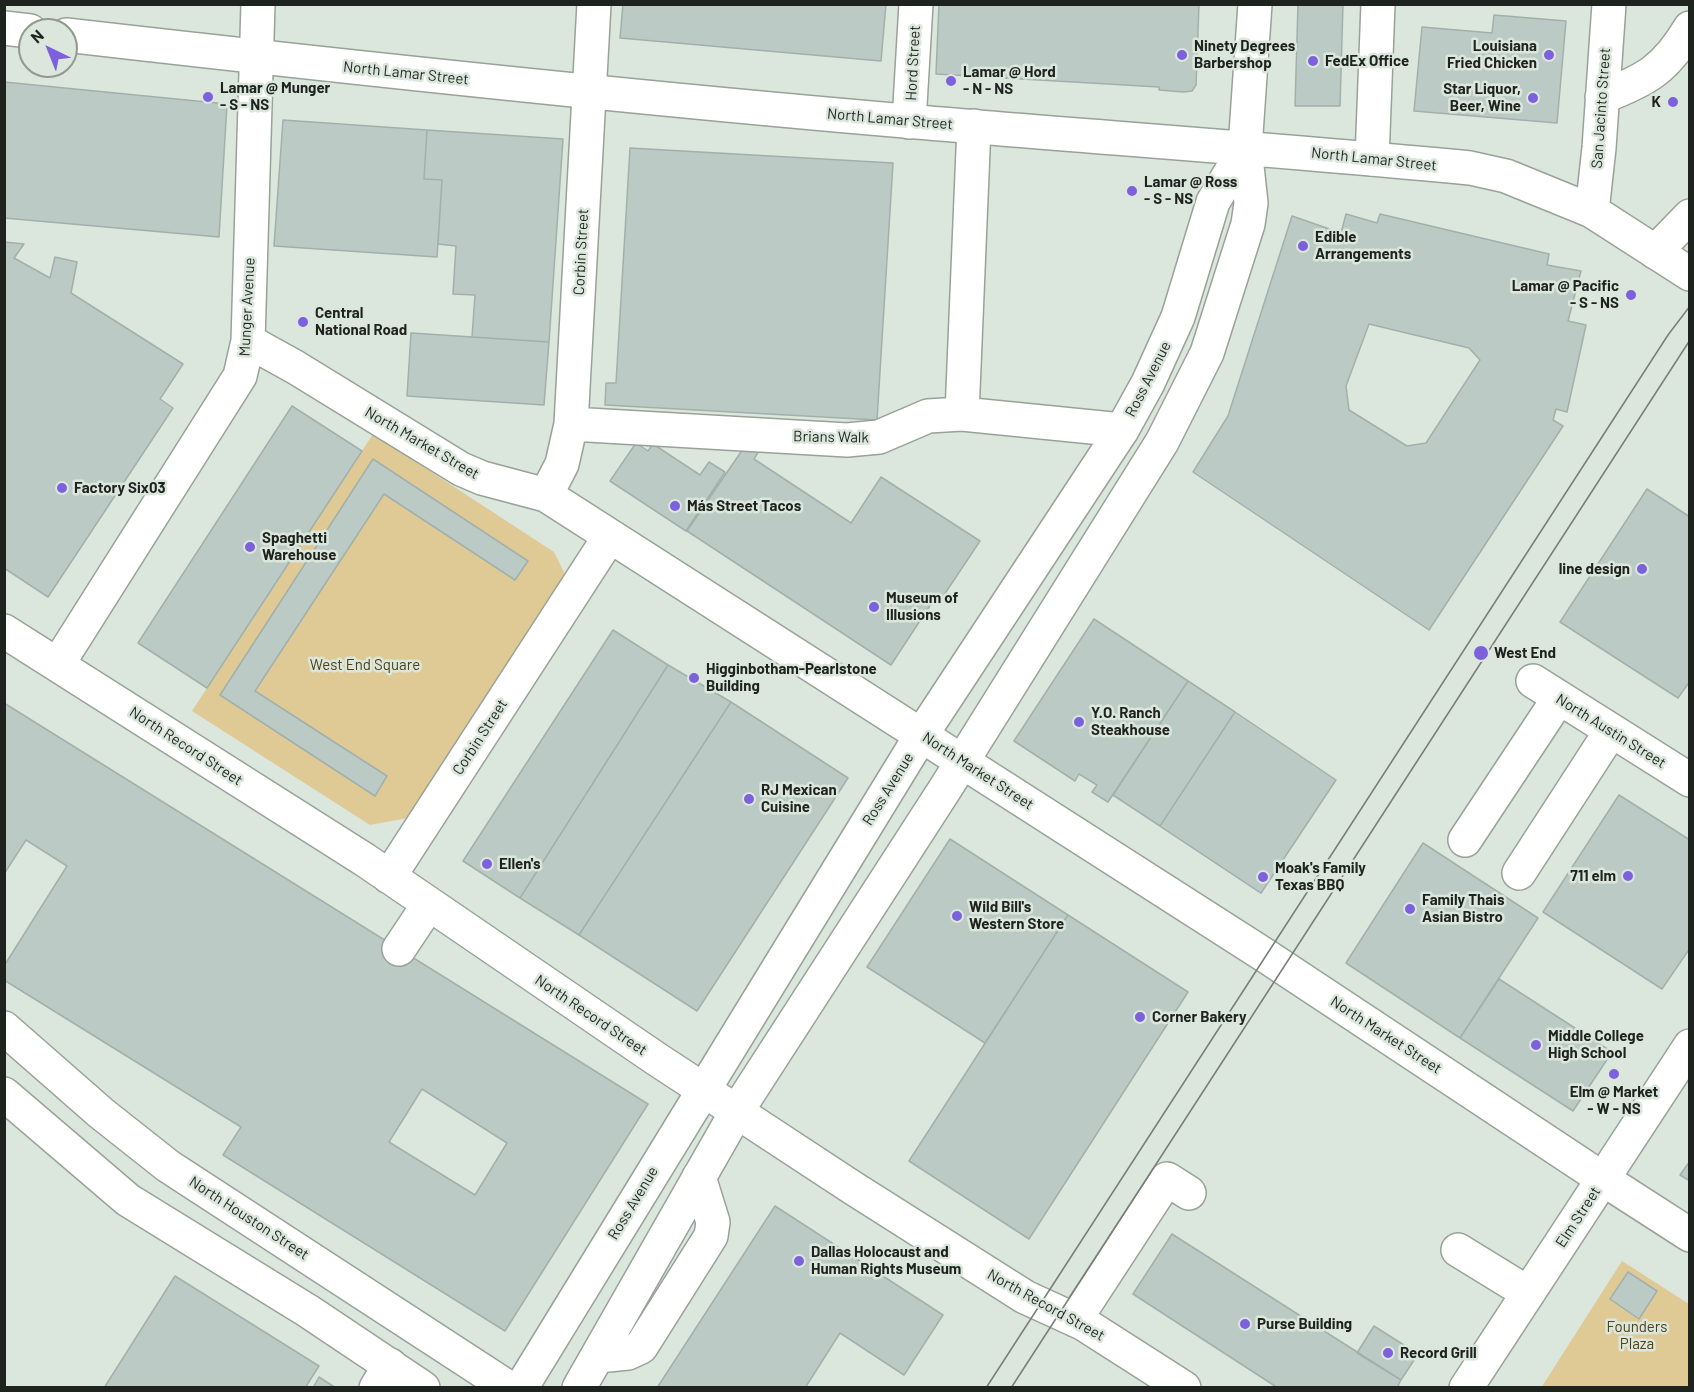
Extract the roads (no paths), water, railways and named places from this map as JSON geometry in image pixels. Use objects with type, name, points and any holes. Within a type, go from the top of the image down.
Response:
[{"type":"main road","name":"Munger Avenue","points":[[58,664],[240,376],[248,341],[258,4]]},
{"type":"main road","name":"Corbin Street","points":[[546,495],[562,464],[571,424],[594,4]]},
{"type":"main road","name":"Hord Street","points":[[909,122],[916,4]]},
{"type":"main road","name":"Ross Avenue","points":[[579,1388],[736,1111],[962,761],[1162,442],[1207,353],[1248,224],[1251,203],[1245,148],[1255,4]]},
{"type":"main road","points":[[1372,159],[1378,4]]},
{"type":"main road","name":"San Jacinto Street","points":[[1592,211],[1609,4]]},
{"type":"main road","points":[[1602,97],[1631,86],[1661,68],[1689,28]]},
{"type":"main road","name":"North Lamar Street","points":[[78,36],[257,57],[909,122],[1470,168],[1506,176],[1592,211],[1689,274]]},
{"type":"main road","points":[[962,414],[974,126]]},
{"type":"main road","name":"Ross Avenue","points":[[521,1388],[922,734],[1076,504],[1122,430],[1148,383],[1178,317],[1213,202],[1245,148]]},
{"type":"main road","points":[[1655,252],[1689,216]]},
{"type":"main road","name":"North Market Street","points":[[248,341],[295,367],[461,469],[482,478],[546,495],[1266,956],[1689,1235]]},
{"type":"main road","name":"Brians Walk","points":[[571,424],[847,440],[879,437],[928,416],[962,414],[1122,430]]},
{"type":"main road","points":[[1076,504],[1110,525]]},
{"type":"main road","name":"Corbin Street","points":[[389,877],[610,536]]},
{"type":"main road","name":"North Record Street","points":[[4,631],[389,877],[736,1111],[1025,1297],[1076,1320],[1184,1388]]},
{"type":"main road","name":"North Austin Street","points":[[1465,840],[1546,690],[1689,780]]},
{"type":"main road","points":[[1519,873],[1611,731]]},
{"type":"main road","points":[[399,949],[429,904]]},
{"type":"main road","name":"North Houston Street","points":[[12,1040],[168,1166],[509,1388]]},
{"type":"main road","name":"Elm Street","points":[[1466,1388],[1689,1046]]},
{"type":"main road","points":[[4,1094],[128,1200],[252,1279],[308,1311],[383,1376],[423,1388]]},
{"type":"main road","points":[[1076,1320],[1167,1179],[1189,1192]]},
{"type":"main road","points":[[243,1214],[252,1279]]},
{"type":"main road","points":[[1458,1250],[1528,1293]]},
{"type":"tram line","points":[[986,1388],[1668,335],[1690,306]]},
{"type":"tram line","points":[[1011,1388],[1690,340]]},
{"type":"place","name":"Ninety Degrees Barbershop","points":[[1182,55]]},
{"type":"place","name":"Louisiana Fried Chicken","points":[[1549,55]]},
{"type":"place","name":"FedEx Office","points":[[1313,61]]},
{"type":"place","name":"Lamar @ Hord - N - NS","points":[[951,81]]},
{"type":"place","name":"Lamar @ Munger - S - NS","points":[[208,97]]},
{"type":"place","name":"Star Liquor, Beer, Wine","points":[[1533,98]]},
{"type":"place","name":"K","points":[[1673,102]]},
{"type":"place","name":"Lamar @ Ross - S - NS","points":[[1132,191]]},
{"type":"place","name":"Edible Arrangements","points":[[1303,246]]},
{"type":"place","name":"Lamar @ Pacific - S - NS","points":[[1631,295]]},
{"type":"place","name":"Central National Road","points":[[303,322]]},
{"type":"place","name":"Factory Six03","points":[[62,488]]},
{"type":"place","name":"Más Street Tacos","points":[[675,506]]},
{"type":"place","name":"Spaghetti Warehouse","points":[[250,547]]},
{"type":"place","name":"line design","points":[[1642,569]]},
{"type":"place","name":"Museum of Illusions","points":[[874,607]]},
{"type":"place","name":"West End","points":[[1481,653]]},
{"type":"place","name":"Higginbotham-Pearlstone Building","points":[[694,678]]},
{"type":"place","name":"Y.O. Ranch Steakhouse","points":[[1079,722]]},
{"type":"place","name":"RJ Mexican Cuisine","points":[[749,799]]},
{"type":"place","name":"Ellen's","points":[[487,864]]},
{"type":"place","name":"711 elm","points":[[1628,876]]},
{"type":"place","name":"Moak's Family Texas BBQ","points":[[1263,877]]},
{"type":"place","name":"Family Thais Asian Bistro","points":[[1410,909]]},
{"type":"place","name":"Wild Bill's Western Store","points":[[957,916]]},
{"type":"place","name":"Corner Bakery","points":[[1140,1017]]},
{"type":"place","name":"Middle College High School","points":[[1536,1045]]},
{"type":"place","name":"Elm @ Market - W - NS","points":[[1614,1074]]},
{"type":"place","name":"Dallas Holocaust and Human Rights Museum","points":[[799,1261]]},
{"type":"place","name":"Purse Building","points":[[1245,1324]]},
{"type":"place","name":"Record Grill","points":[[1388,1353]]},
{"type":"park label","name":"West End Square","points":[[365,665]]},
{"type":"park label","name":"Founders Plaza","points":[[1637,1336]]}]
